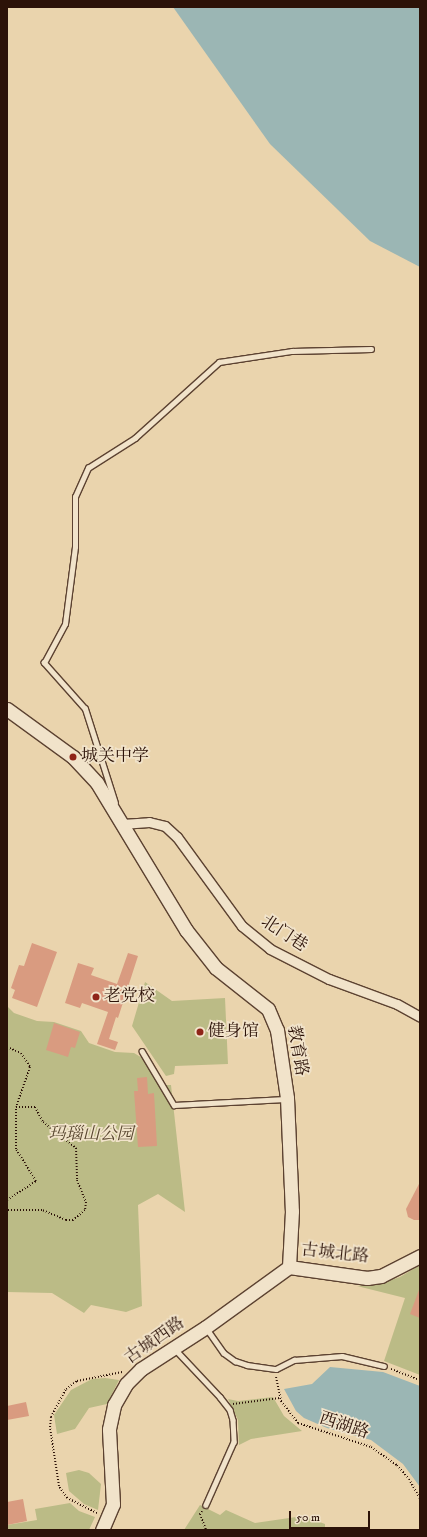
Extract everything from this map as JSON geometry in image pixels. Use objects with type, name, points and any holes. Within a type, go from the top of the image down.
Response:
[{"type":"street","name":"教育路","points":[[7,709],[73,757],[98,783],[186,930],[216,968],[268,1009],[278,1030],[287,1098],[292,1211],[290,1268]]},
{"type":"street","name":"北门巷","points":[[122,824],[149,822],[165,826],[177,837],[242,926],[270,949],[329,979],[397,1004],[420,1017]]},
{"type":"street","name":"古城北路","points":[[290,1268],[367,1278],[380,1276],[420,1256]]},
{"type":"street","name":"古城西路","points":[[102,1530],[113,1504],[110,1429],[114,1405],[126,1384],[140,1369],[206,1327],[290,1268]]},
{"type":"lane","points":[[122,824],[85,708],[44,663],[65,624],[75,546],[75,497],[88,468],[135,438],[219,362],[292,352],[371,350]]},
{"type":"lane","points":[[142,1051],[174,1105],[287,1098]]},
{"type":"lane","points":[[206,1327],[224,1353],[235,1361],[276,1369],[294,1360],[342,1356],[384,1366]]},
{"type":"lane","points":[[174,1348],[226,1404],[233,1420],[234,1442],[206,1505]]},
{"type":"path","points":[[7,1047],[21,1053],[30,1067],[16,1107],[16,1149],[36,1180],[7,1200]]},
{"type":"path","points":[[7,1210],[42,1210],[66,1220],[73,1220],[85,1210],[86,1202],[77,1180],[76,1148],[43,1122],[35,1107],[16,1107]]},
{"type":"path","points":[[384,1366],[420,1380]]},
{"type":"path","points":[[109,1516],[88,1510],[62,1494],[58,1486],[50,1427],[51,1417],[66,1389],[77,1381],[90,1377],[140,1369]]},
{"type":"path","name":"西湖路","points":[[276,1369],[280,1398],[288,1413],[298,1423],[361,1442],[378,1452],[397,1465],[420,1499]]},
{"type":"path","points":[[226,1404],[280,1398]]},
{"type":"path","points":[[206,1505],[200,1514],[206,1530]]},
{"type":"green space","points":[[145,982],[172,1001],[225,998],[228,1064],[175,1066],[174,1074],[166,1076],[132,1026]]},
{"type":"green space","name":"玛瑙山公园","points":[[7,1006],[14,1013],[37,1021],[54,1022],[81,1031],[89,1043],[115,1052],[134,1053],[144,1059],[159,1085],[171,1085],[185,1212],[158,1194],[138,1205],[142,1306],[126,1312],[91,1305],[84,1313],[52,1293],[7,1292]]},
{"type":"green space","points":[[420,1265],[420,1375],[384,1361],[405,1298],[357,1286],[379,1284],[400,1277]]},
{"type":"green space","points":[[105,1378],[119,1380],[107,1404],[89,1408],[75,1429],[57,1434],[54,1415],[71,1390],[92,1379]]},
{"type":"green space","points":[[273,1397],[284,1416],[302,1431],[251,1439],[239,1445],[238,1420],[228,1399],[238,1401]]},
{"type":"green space","points":[[79,1470],[89,1473],[101,1484],[98,1510],[84,1504],[69,1491],[66,1473]]},
{"type":"green space","points":[[70,1503],[79,1511],[95,1517],[89,1530],[7,1530],[7,1525],[37,1520],[35,1509]]},
{"type":"green space","points":[[200,1505],[220,1515],[226,1510],[255,1523],[303,1516],[325,1524],[325,1530],[184,1530]]},
{"type":"water","points":[[173,7],[420,7],[420,267],[370,241],[270,144]]},
{"type":"water","points":[[330,1367],[383,1372],[420,1386],[420,1487],[403,1464],[371,1440],[327,1428],[304,1418],[296,1411],[284,1389],[312,1384]]},
{"type":"building","points":[[32,943],[57,952],[37,1007],[12,998],[15,990],[11,988],[19,965],[24,966]]},
{"type":"building","name":"老党校","points":[[128,953],[138,956],[118,1018],[116,1017],[109,1039],[118,1042],[115,1050],[97,1044],[108,1012],[82,1003],[80,1008],[65,1003],[78,963],[94,968],[91,975],[117,984]]},
{"type":"building","points":[[54,1023],[80,1032],[75,1048],[71,1047],[68,1057],[46,1050]]},
{"type":"building","points":[[147,1077],[148,1094],[154,1093],[157,1146],[138,1147],[134,1091],[138,1091],[137,1078]]},
{"type":"building","points":[[420,1182],[420,1220],[414,1220],[408,1217],[406,1209]]},
{"type":"building","points":[[420,1290],[420,1318],[410,1314]]},
{"type":"building","points":[[26,1402],[29,1416],[7,1420],[7,1406]]},
{"type":"building","points":[[23,1499],[27,1521],[7,1525],[7,1502]]},
{"type":"place","name":"城关中学","points":[[73,757]]},
{"type":"place","name":"老党校","points":[[96,997]]},
{"type":"place","name":"健身馆","points":[[200,1032]]}]
